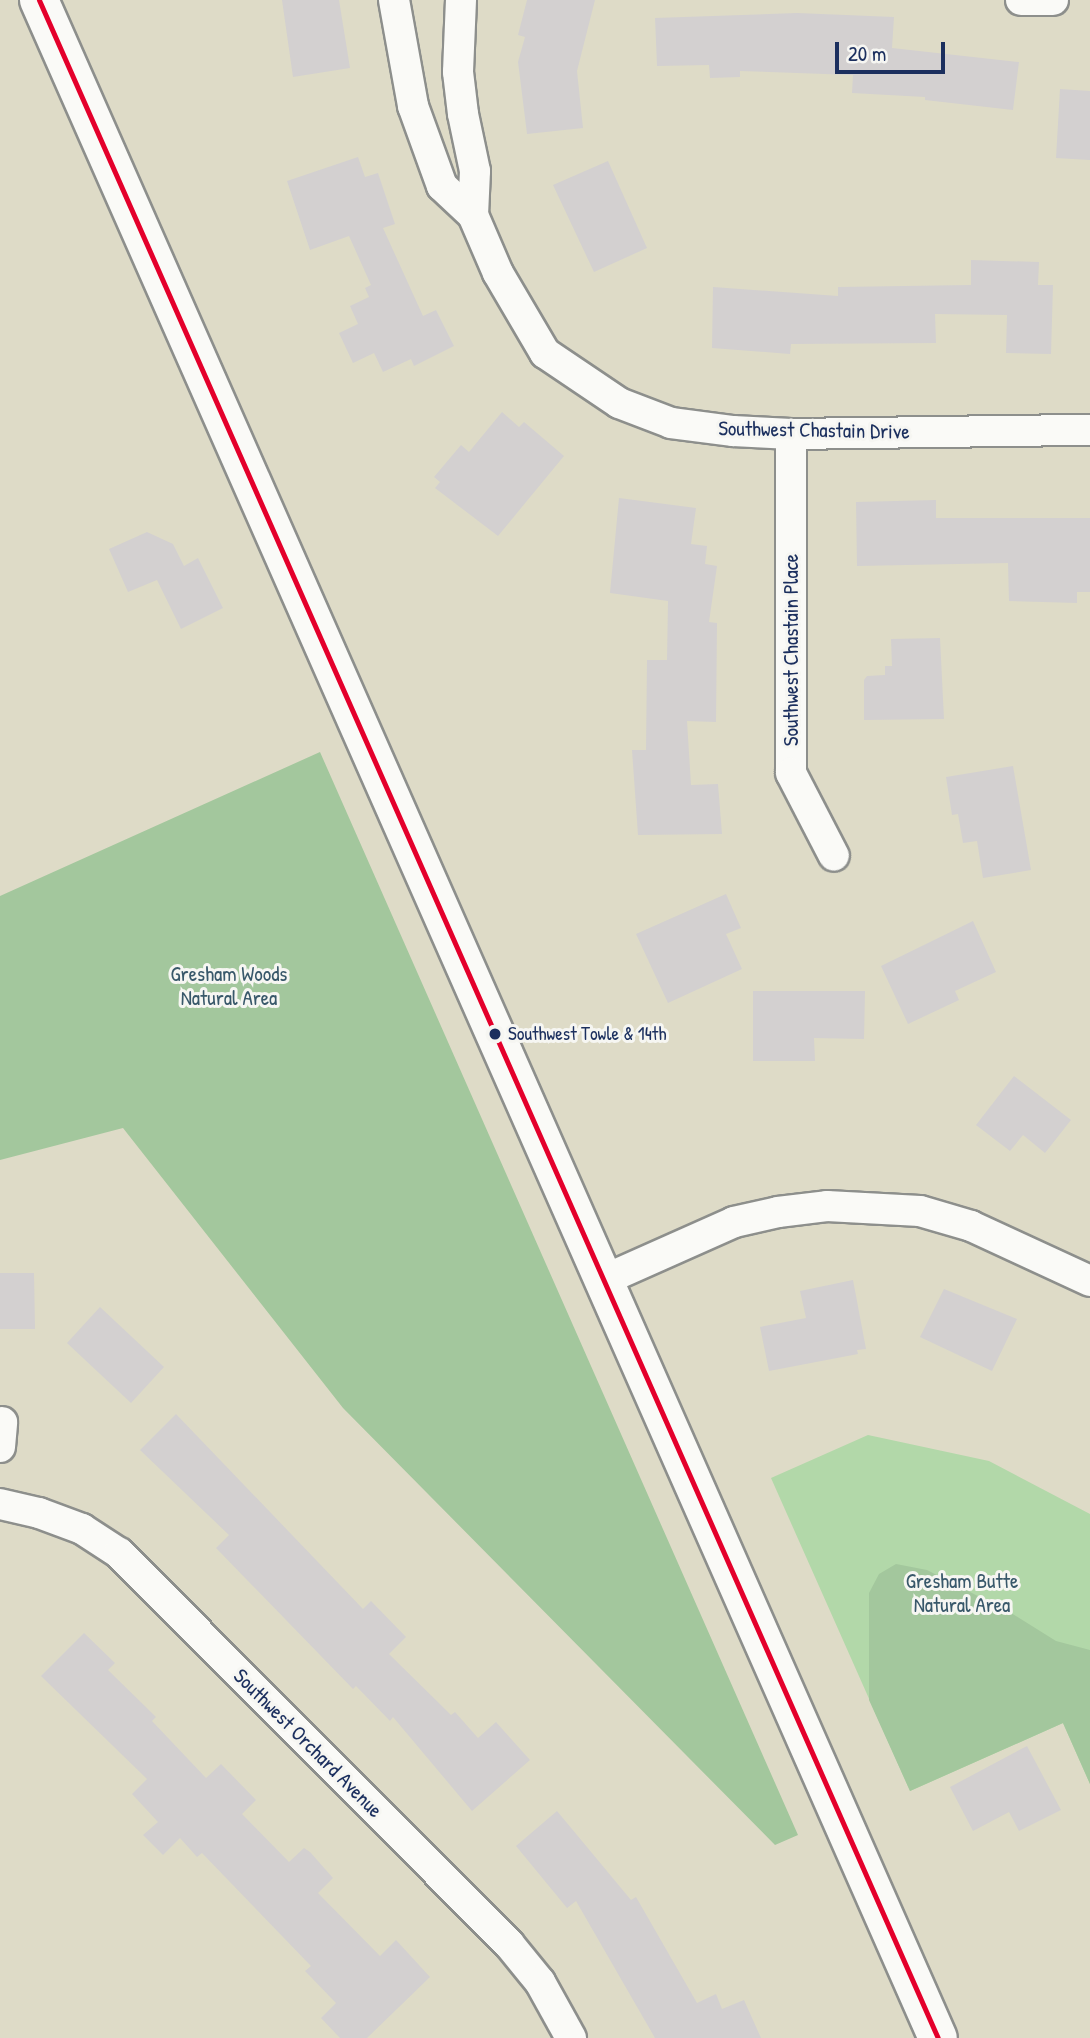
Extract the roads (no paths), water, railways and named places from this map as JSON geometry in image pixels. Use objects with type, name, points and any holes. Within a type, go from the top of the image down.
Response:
[{"type":"main road","points":[[39,0],[938,2038]]},
{"type":"street","name":"Southwest Chastain Drive","points":[[394,0],[404,65],[427,150],[442,186],[473,215],[523,319],[545,353],[619,403],[671,423],[791,434],[1090,430]]},
{"type":"street","name":"Southwest Chastain Drive","points":[[461,0],[458,72],[463,114],[475,171],[473,215]]},
{"type":"street","points":[[1021,0],[1054,0]]},
{"type":"street","name":"Southwest Chastain Place","points":[[791,434],[791,773],[834,856]]},
{"type":"street","points":[[604,1280],[734,1222],[778,1212],[827,1206],[920,1211],[971,1226],[1090,1281]]},
{"type":"street","name":"Southwest Orchard Avenue","points":[[0,1504],[39,1513],[82,1529],[119,1553],[509,1944],[540,1982],[571,2038]]},
{"type":"place","name":"Southwest Towle & 14th","points":[[495,1034]]},
{"type":"park label","name":"Gresham Woods Natural Area","points":[[229,986]]},
{"type":"park label","name":"Gresham Butte Natural Area","points":[[962,1593]]}]
